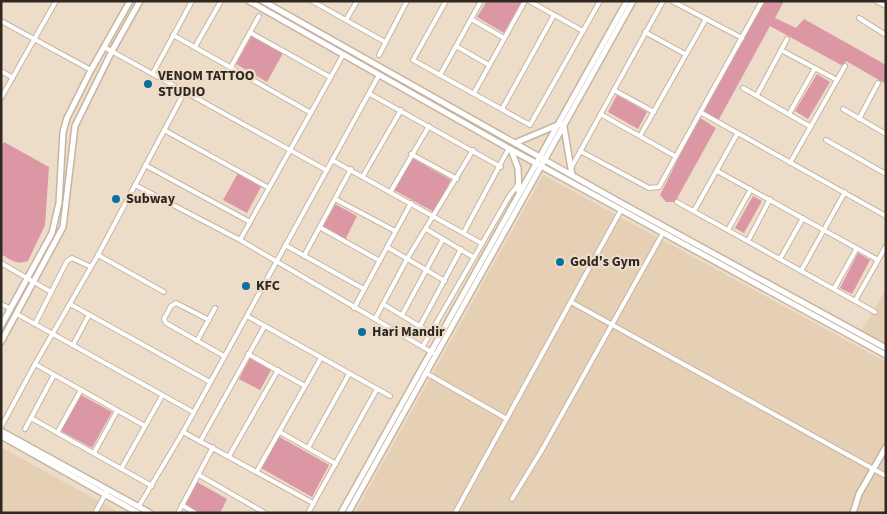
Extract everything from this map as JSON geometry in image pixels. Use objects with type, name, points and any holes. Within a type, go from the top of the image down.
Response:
[{"type":"main road","points":[[1,326],[52,233],[57,214],[64,125],[91,70],[130,1]]},
{"type":"main road","points":[[1,342],[63,227],[75,126],[112,51],[140,1]]},
{"type":"main road","points":[[249,1],[510,149],[537,162]]},
{"type":"main road","points":[[263,1],[515,143],[621,210],[886,355]]},
{"type":"main road","points":[[341,513],[543,160],[627,1]]},
{"type":"main road","points":[[515,143],[562,125],[633,1]]},
{"type":"main road","points":[[562,125],[572,175]]},
{"type":"main road","points":[[510,149],[518,168],[519,196]]},
{"type":"main road","points":[[348,513],[426,373],[434,353],[537,162],[543,160],[886,348]]},
{"type":"main road","points":[[1,429],[107,491],[138,513]]},
{"type":"main road","points":[[1,436],[150,513]]},
{"type":"main road","points":[[853,513],[859,494],[886,447]]},
{"type":"street","points":[[153,73],[192,1]]},
{"type":"street","points":[[196,48],[221,1]]},
{"type":"street","points":[[312,1],[385,42]]},
{"type":"street","points":[[346,20],[357,1]]},
{"type":"street","points":[[379,55],[407,1]]},
{"type":"street","points":[[446,1],[413,60],[528,124],[532,124],[598,2]]},
{"type":"street","points":[[440,74],[481,1]]},
{"type":"street","points":[[474,93],[524,1]]},
{"type":"street","points":[[529,1],[583,31]]},
{"type":"street","points":[[571,168],[602,115],[663,1]]},
{"type":"street","points":[[672,1],[742,38]]},
{"type":"street","points":[[580,151],[653,189],[659,187],[762,1]]},
{"type":"street","points":[[876,1],[886,6]]},
{"type":"street","points":[[1,98],[53,2]]},
{"type":"street","points":[[502,109],[554,15]]},
{"type":"street","points":[[231,67],[259,16]]},
{"type":"street","points":[[859,18],[886,35]]},
{"type":"street","points":[[471,19],[504,38]]},
{"type":"street","points":[[640,136],[706,19]]},
{"type":"street","points":[[1,21],[91,70]]},
{"type":"street","points":[[645,32],[685,54]]},
{"type":"street","points":[[251,33],[330,77]]},
{"type":"street","points":[[173,35],[311,112]]},
{"type":"street","points":[[757,96],[788,39]]},
{"type":"street","points":[[456,46],[489,65]]},
{"type":"street","points":[[104,47],[326,170]]},
{"type":"street","points":[[781,50],[837,80]]},
{"type":"street","points":[[240,240],[343,54]]},
{"type":"street","points":[[790,164],[845,66]]},
{"type":"street","points":[[789,114],[815,68]]},
{"type":"street","points":[[1,72],[13,78]]},
{"type":"street","points":[[139,506],[183,432],[192,412],[247,316],[379,75]]},
{"type":"street","points":[[859,119],[878,83]]},
{"type":"street","points":[[743,88],[811,127]]},
{"type":"street","points":[[614,90],[654,112]]},
{"type":"street","points":[[1,429],[35,364],[98,255],[185,91]]},
{"type":"street","points":[[370,94],[501,167]]},
{"type":"street","points":[[363,176],[401,110]]},
{"type":"street","points":[[843,110],[885,133]]},
{"type":"street","points":[[700,112],[790,164],[885,215]]},
{"type":"street","points":[[602,115],[675,156]]},
{"type":"street","points":[[391,191],[429,126]]},
{"type":"street","points":[[164,130],[269,188]]},
{"type":"street","points":[[694,211],[737,134]]},
{"type":"street","points":[[826,140],[886,174]]},
{"type":"street","points":[[464,232],[510,149]]},
{"type":"street","points":[[375,319],[408,259],[473,150]]},
{"type":"street","points":[[411,154],[457,179]]},
{"type":"street","points":[[332,160],[391,191],[481,243]]},
{"type":"street","points":[[145,164],[250,222]]},
{"type":"street","points":[[304,256],[321,228],[351,169]]},
{"type":"street","points":[[717,171],[878,260]]},
{"type":"street","points":[[423,346],[481,243],[510,195],[520,183]]},
{"type":"street","points":[[135,185],[240,240],[276,263],[434,353]]},
{"type":"street","points":[[728,230],[751,189]]},
{"type":"street","points":[[801,271],[845,192]]},
{"type":"street","points":[[748,241],[770,199]]},
{"type":"street","points":[[336,200],[395,231]]},
{"type":"street","points":[[677,202],[875,312]]},
{"type":"street","points":[[354,308],[411,203]]},
{"type":"street","points":[[455,513],[621,210]]},
{"type":"street","points":[[780,259],[803,218]]},
{"type":"street","points":[[321,228],[380,261]]},
{"type":"street","points":[[426,229],[473,257]]},
{"type":"street","points":[[512,499],[542,450],[611,323],[663,233]]},
{"type":"street","points":[[402,315],[443,239]]},
{"type":"street","points":[[285,245],[364,289]]},
{"type":"street","points":[[855,301],[886,246]]},
{"type":"street","points":[[387,247],[445,281]]},
{"type":"street","points":[[834,289],[857,248]]},
{"type":"street","points":[[420,326],[461,249]]},
{"type":"street","points":[[98,255],[164,292]]},
{"type":"street","points":[[34,324],[67,261],[72,258],[91,267]]},
{"type":"street","points":[[1,263],[51,292]]},
{"type":"street","points":[[571,302],[886,476]]},
{"type":"street","points":[[209,320],[176,303],[171,306],[165,318],[166,323],[224,356]]},
{"type":"street","points":[[1,304],[11,309]]},
{"type":"street","points":[[70,304],[210,382]]},
{"type":"street","points":[[383,304],[431,333]]},
{"type":"street","points":[[198,341],[215,308]]},
{"type":"street","points":[[16,314],[192,412]]},
{"type":"street","points":[[73,345],[89,315]]},
{"type":"street","points":[[247,316],[390,396]]},
{"type":"street","points":[[201,440],[264,327]]},
{"type":"street","points":[[248,354],[306,386]]},
{"type":"street","points":[[257,471],[321,358]]},
{"type":"street","points":[[35,364],[145,426]]},
{"type":"street","points":[[230,456],[278,370]]},
{"type":"street","points":[[426,373],[507,419]]},
{"type":"street","points":[[308,448],[350,374]]},
{"type":"street","points":[[25,429],[54,375]]},
{"type":"street","points":[[308,513],[377,389]]},
{"type":"street","points":[[57,433],[81,390]]},
{"type":"street","points":[[121,469],[162,396]]},
{"type":"street","points":[[94,453],[117,411]]},
{"type":"street","points":[[30,418],[152,486]]},
{"type":"street","points":[[183,432],[201,440],[313,503]]},
{"type":"street","points":[[280,432],[336,464]]},
{"type":"street","points":[[178,513],[213,447]]},
{"type":"street","points":[[199,475],[265,513]]},
{"type":"street","points":[[95,513],[107,491]]},
{"type":"street","points":[[182,505],[195,513]]},
{"type":"shaded area","points":[[487,1],[522,1],[504,33],[477,17]]},
{"type":"shaded area","points":[[764,1],[784,1],[775,18],[796,28],[804,19],[886,65],[886,84],[846,61],[843,66],[770,26],[718,121],[701,112]]},
{"type":"shaded area","points":[[252,35],[283,53],[267,82],[236,64]]},
{"type":"shaded area","points":[[817,74],[830,82],[808,119],[795,111]]},
{"type":"shaded area","points":[[617,95],[647,112],[638,129],[608,112]]},
{"type":"shaded area","points":[[699,117],[716,128],[675,202],[666,202],[660,195]]},
{"type":"shaded area","points":[[4,142],[49,167],[45,225],[28,261],[24,262],[14,261],[1,254],[1,147]]},
{"type":"shaded area","points":[[412,158],[451,180],[434,212],[394,190]]},
{"type":"shaded area","points":[[238,173],[262,185],[247,213],[223,200]]},
{"type":"shaded area","points":[[543,175],[886,362],[886,513],[355,513]]},
{"type":"shaded area","points":[[753,196],[762,201],[744,233],[735,228]]},
{"type":"shaded area","points":[[335,204],[357,216],[345,240],[322,227]]},
{"type":"shaded area","points":[[858,253],[870,260],[852,294],[840,288]]},
{"type":"shaded area","points":[[886,289],[886,344],[862,330]]},
{"type":"shaded area","points":[[250,358],[271,370],[260,390],[239,379]]},
{"type":"shaded area","points":[[81,395],[112,412],[92,448],[61,431]]},
{"type":"shaded area","points":[[278,436],[329,465],[312,497],[261,468]]},
{"type":"shaded area","points":[[1,447],[120,513],[1,513]]},
{"type":"shaded area","points":[[197,482],[227,499],[220,513],[199,513],[184,505]]},
{"type":"place","name":"VENOM TATTOO STUDIO","points":[[148,84]]},
{"type":"place","name":"Subway","points":[[116,199]]},
{"type":"place","name":"Gold's Gym","points":[[560,262]]},
{"type":"place","name":"KFC","points":[[246,286]]},
{"type":"place","name":"Hari Mandir","points":[[362,332]]}]
